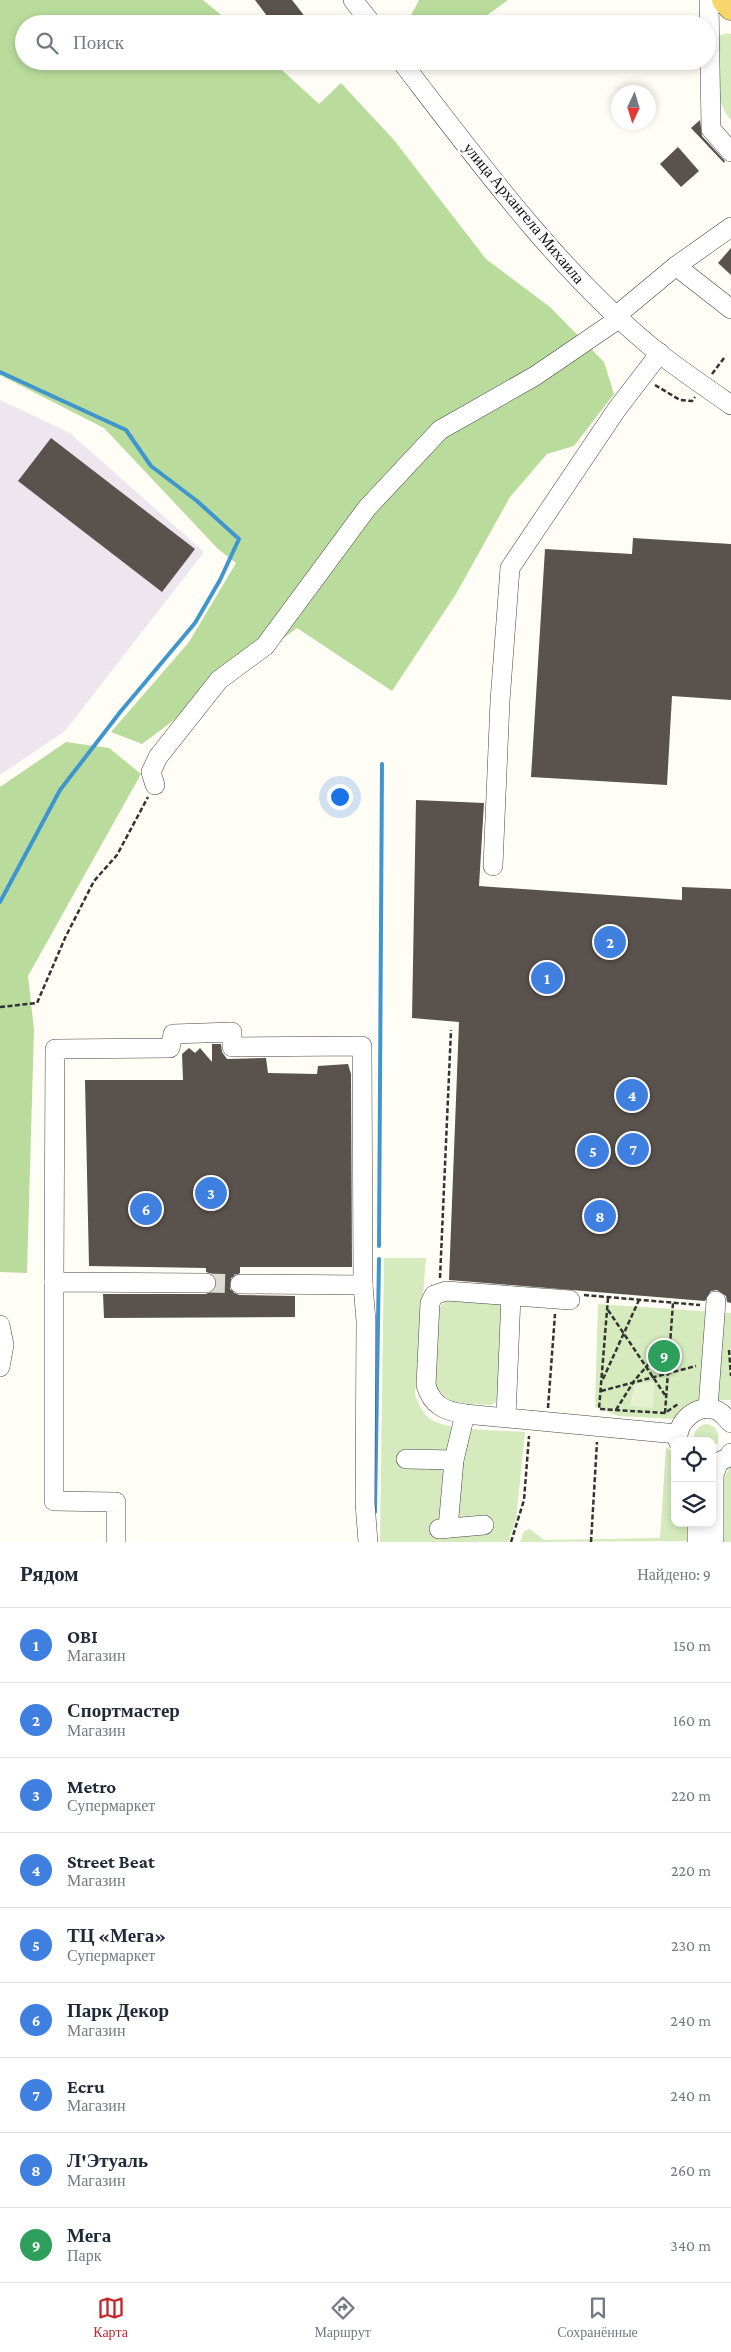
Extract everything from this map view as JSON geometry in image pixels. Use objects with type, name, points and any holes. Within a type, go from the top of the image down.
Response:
[{"type":"main road","points":[[724,0],[731,8]]},
{"type":"street","points":[[353,0],[363,15]]},
{"type":"street","points":[[709,0],[709,15]]},
{"type":"street","name":"улица Архангела Михаила","points":[[408,70],[504,192],[568,267],[618,316],[660,353],[731,405]]},
{"type":"street","points":[[710,70],[711,129],[731,152]]},
{"type":"street","points":[[155,785],[151,772],[158,757],[219,680],[265,646],[367,508],[440,430],[534,376],[618,316],[676,266],[731,226]]},
{"type":"street","points":[[676,266],[731,309]]},
{"type":"street","points":[[492,866],[500,701],[510,568],[617,409],[660,353]]},
{"type":"street","points":[[116,1542],[116,1502],[54,1502],[56,1049],[170,1048],[173,1034],[232,1032],[232,1047],[362,1046],[363,1285],[366,1321],[365,1503],[368,1542]]},
{"type":"street","points":[[54,1282],[206,1283]]},
{"type":"street","points":[[240,1284],[363,1285]]},
{"type":"street","points":[[567,1298],[443,1291],[434,1295],[430,1300],[426,1385],[430,1397],[440,1407],[450,1412],[678,1437],[681,1425],[693,1413],[708,1408],[718,1410],[731,1423]]},
{"type":"street","points":[[506,1417],[511,1296]]},
{"type":"street","points":[[708,1408],[724,1358],[715,1305]]},
{"type":"street","points":[[0,1325],[4,1345],[0,1367]]},
{"type":"street","points":[[465,1414],[454,1460],[444,1529],[484,1525]]},
{"type":"street","points":[[406,1459],[454,1460]]},
{"type":"street","points":[[714,1542],[714,1475],[720,1461]]},
{"type":"street","points":[[697,1527],[697,1542]]},
{"type":"path","points":[[0,1007],[37,1003],[65,938],[94,881],[117,855],[155,785]]},
{"type":"path","points":[[440,1283],[451,1030]]},
{"type":"path","points":[[511,1542],[524,1500],[529,1436],[546,1437],[567,1298],[608,1298],[715,1305]]},
{"type":"path","points":[[608,1298],[598,1409],[665,1413],[685,1398]]},
{"type":"path","points":[[602,1381],[639,1300]]},
{"type":"path","points":[[665,1413],[673,1303]]},
{"type":"path","points":[[608,1309],[666,1396]]},
{"type":"path","points":[[616,1410],[634,1381],[671,1338]]},
{"type":"path","points":[[729,1347],[724,1358],[731,1376]]},
{"type":"path","points":[[601,1391],[724,1358]]},
{"type":"path","points":[[591,1440],[604,1441]]},
{"type":"path","points":[[591,1542],[597,1441]]},
{"type":"shaded area","points":[[0,400],[70,433],[204,552],[65,731],[0,775]]},
{"type":"green space","points":[[0,0],[203,0],[221,15],[15,15],[15,70],[282,70],[319,104],[341,83],[394,140],[486,259],[550,307],[604,362],[614,394],[574,446],[547,454],[510,497],[456,594],[392,691],[297,628],[142,744],[111,732],[189,642],[236,563],[218,549],[104,428],[0,375]]},
{"type":"green space","points":[[419,0],[508,0],[487,15],[411,15]]},
{"type":"green space","points":[[731,34],[731,120],[721,101],[717,80],[718,36]]},
{"type":"green space","points":[[66,742],[109,748],[141,774],[28,976],[34,1029],[27,1273],[0,1272],[0,787]]},
{"type":"green space","points":[[384,1258],[426,1258],[415,1395],[426,1415],[440,1424],[451,1426],[525,1432],[516,1520],[508,1542],[380,1542]]},
{"type":"green space","points":[[449,1297],[501,1303],[503,1309],[498,1396],[496,1402],[491,1405],[456,1402],[449,1399],[443,1395],[433,1378],[439,1308]]},
{"type":"green space","points":[[598,1304],[731,1313],[731,1400],[701,1400],[674,1419],[618,1416],[595,1407]]},
{"type":"green space","points":[[654,1382],[653,1408],[630,1406],[635,1384]]},
{"type":"green space","points":[[707,1424],[715,1429],[719,1436],[718,1443],[716,1445],[716,1437],[694,1437],[697,1429]]},
{"type":"green space","points":[[666,1447],[671,1451],[671,1527],[691,1527],[690,1541],[520,1542],[524,1531],[530,1529],[544,1540],[660,1538]]},
{"type":"green space","points":[[731,1465],[731,1542],[723,1542],[724,1478]]},
{"type":"building","points":[[255,0],[292,0],[304,15],[266,15]]},
{"type":"building","points":[[700,120],[702,136],[725,161],[724,163],[691,128]]},
{"type":"building","points":[[678,147],[699,171],[681,187],[660,164]]},
{"type":"building","points":[[731,248],[731,275],[718,263]]},
{"type":"building","points":[[51,438],[195,549],[162,592],[18,481]]},
{"type":"building","points":[[633,538],[731,544],[731,700],[672,696],[667,785],[531,777],[545,549],[632,554]]},
{"type":"building","points":[[416,800],[484,803],[479,886],[682,900],[682,887],[731,889],[731,1303],[727,1302],[726,1296],[717,1290],[711,1291],[705,1301],[449,1280],[459,1022],[412,1018]]},
{"type":"building","points":[[212,1044],[221,1044],[222,1052],[227,1059],[266,1058],[268,1073],[317,1074],[318,1066],[348,1064],[351,1074],[352,1267],[240,1267],[240,1273],[231,1278],[230,1289],[239,1295],[295,1296],[295,1317],[104,1318],[103,1294],[206,1294],[215,1289],[217,1283],[212,1274],[206,1272],[206,1268],[89,1266],[85,1080],[183,1080],[182,1054],[189,1048],[195,1053],[200,1048],[212,1062]]},
{"type":"waterway","points":[[0,372],[126,430],[151,466],[197,501],[239,539],[220,580],[195,623],[121,711],[60,790],[0,902]]},
{"type":"waterway","points":[[379,1246],[382,764]]},
{"type":"waterway","points":[[375,1512],[379,1259]]},
{"type":"tunnel","points":[[206,1283],[240,1284]]},
{"type":"place","name":"Спортмастер","points":[[610,942]]},
{"type":"place","name":"OBI","points":[[547,978]]},
{"type":"place","name":"Street Beat","points":[[632,1095]]},
{"type":"place","name":"Ecru","points":[[633,1149]]},
{"type":"place","name":"ТЦ «Мега»","points":[[593,1151]]},
{"type":"place","name":"Metro","points":[[211,1193]]},
{"type":"place","name":"Парк Декор","points":[[146,1209]]},
{"type":"place","name":"Л'Этуаль","points":[[600,1216]]},
{"type":"place","name":"Мега","points":[[664,1356]]}]
